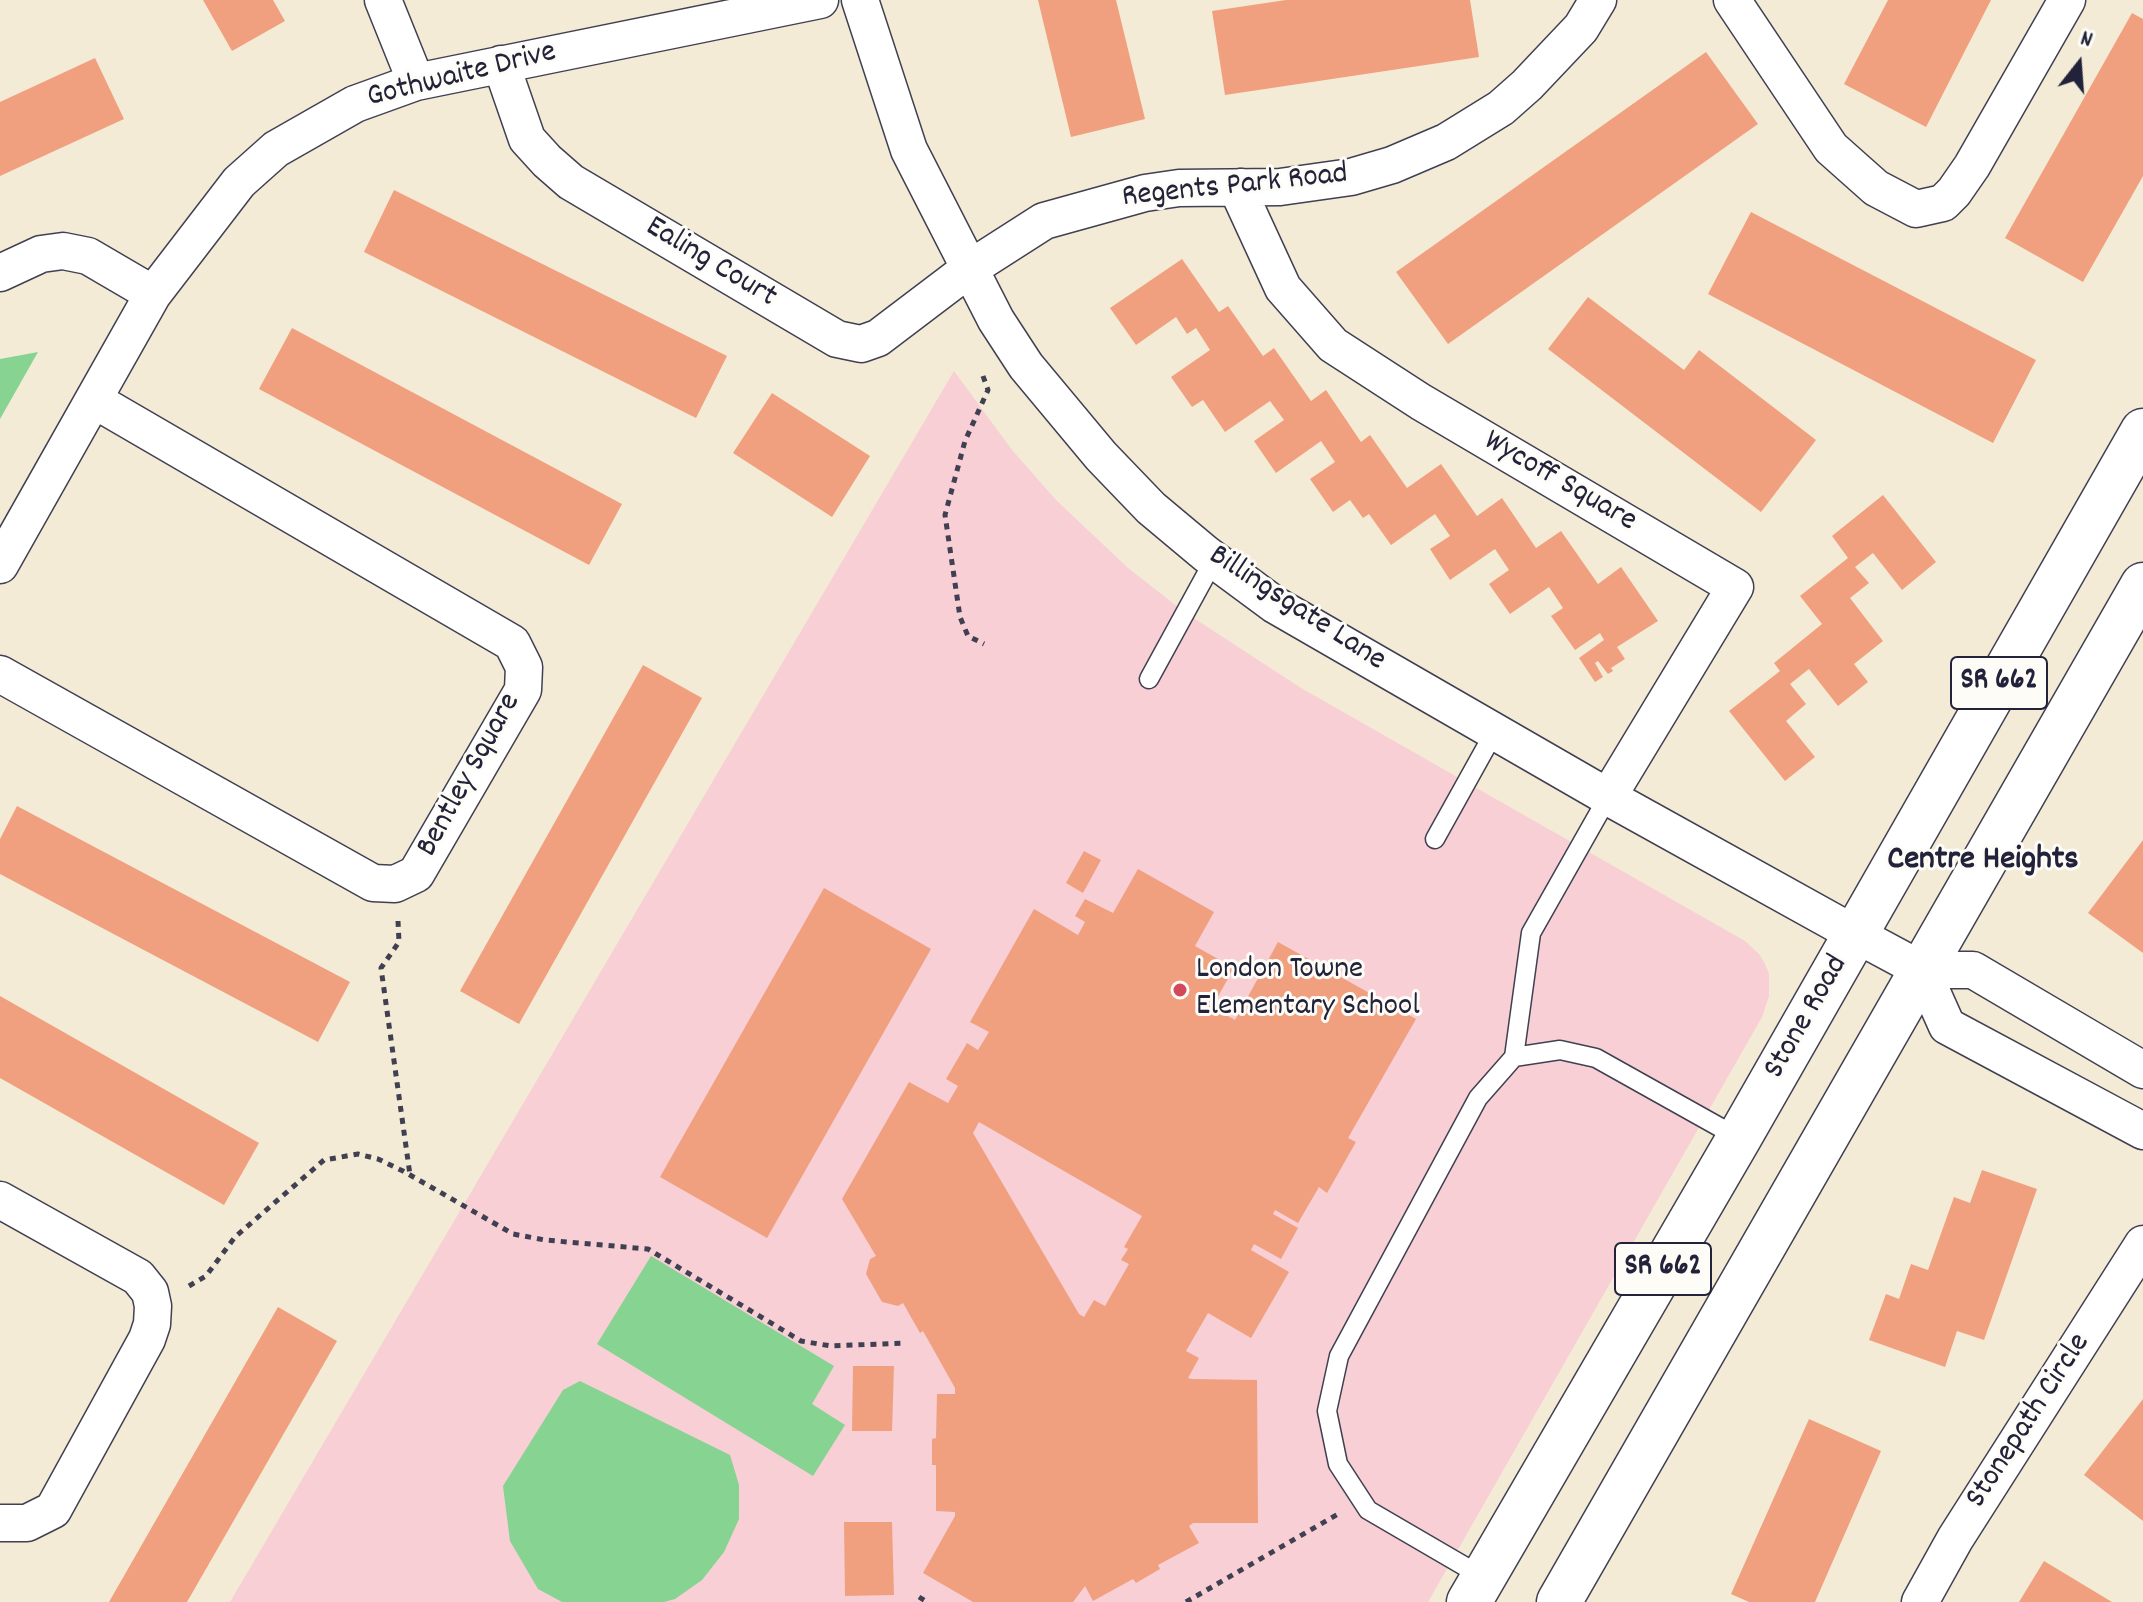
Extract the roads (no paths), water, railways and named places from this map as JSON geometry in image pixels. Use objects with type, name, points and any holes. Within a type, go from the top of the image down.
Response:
[{"type":"main road","name":"Stone Road","points":[[1476,1589],[1739,1138],[2143,431]]},
{"type":"main road","name":"SR 662","points":[[1559,1602],[2143,585]]},
{"type":"street","points":[[383,0],[416,82]]},
{"type":"street","name":"Gothwaite Drive","points":[[0,565],[153,294],[239,182],[276,149],[355,104],[416,82],[820,0]]},
{"type":"street","name":"Billingsgate Lane","points":[[860,0],[909,150],[969,269],[1012,344],[1048,394],[1151,508],[1275,605],[1608,797],[1922,970]]},
{"type":"street","name":"Regents Park Road","points":[[969,269],[1044,221],[1072,212],[1145,193],[1179,188],[1280,187],[1351,177],[1392,165],[1446,142],[1501,108],[1527,85],[1581,28],[1598,0]]},
{"type":"street","points":[[1732,0],[1831,148],[1876,188],[1916,209],[1943,203],[1954,192],[2067,0]]},
{"type":"street","name":"Ealing Court","points":[[501,64],[527,139],[571,182],[837,339],[861,344],[878,338],[969,269]]},
{"type":"street","name":"Wycoff Square","points":[[1241,187],[1242,199],[1283,288],[1333,345],[1421,402],[1735,587],[1608,797]]},
{"type":"street","points":[[0,273],[41,254],[63,251],[88,256],[153,294]]},
{"type":"street","name":"Bentley Square","points":[[0,674],[373,883],[395,884],[416,874],[523,690],[524,667],[512,643],[94,400]]},
{"type":"street","points":[[2143,1070],[1973,970],[1922,970],[1947,1026],[2143,1131]]},
{"type":"street","points":[[0,1200],[138,1277],[150,1292],[153,1306],[147,1339],[53,1510],[27,1523],[0,1523]]},
{"type":"street","name":"Stonepath Circle","points":[[1920,1602],[1955,1539],[2143,1244]]},
{"type":"lane","points":[[1149,679],[1214,560]]},
{"type":"lane","points":[[1435,839],[1495,731]]},
{"type":"lane","points":[[1476,1589],[1368,1510],[1338,1464],[1327,1411],[1339,1356],[1478,1098],[1514,1057],[1531,933],[1608,797]]},
{"type":"lane","points":[[1514,1057],[1560,1050],[1596,1058],[1739,1138]]},
{"type":"place","name":"London Towne Elementary School","points":[[1180,990]]},
{"type":"district","name":"Centre Heights","points":[[1983,862]]}]
